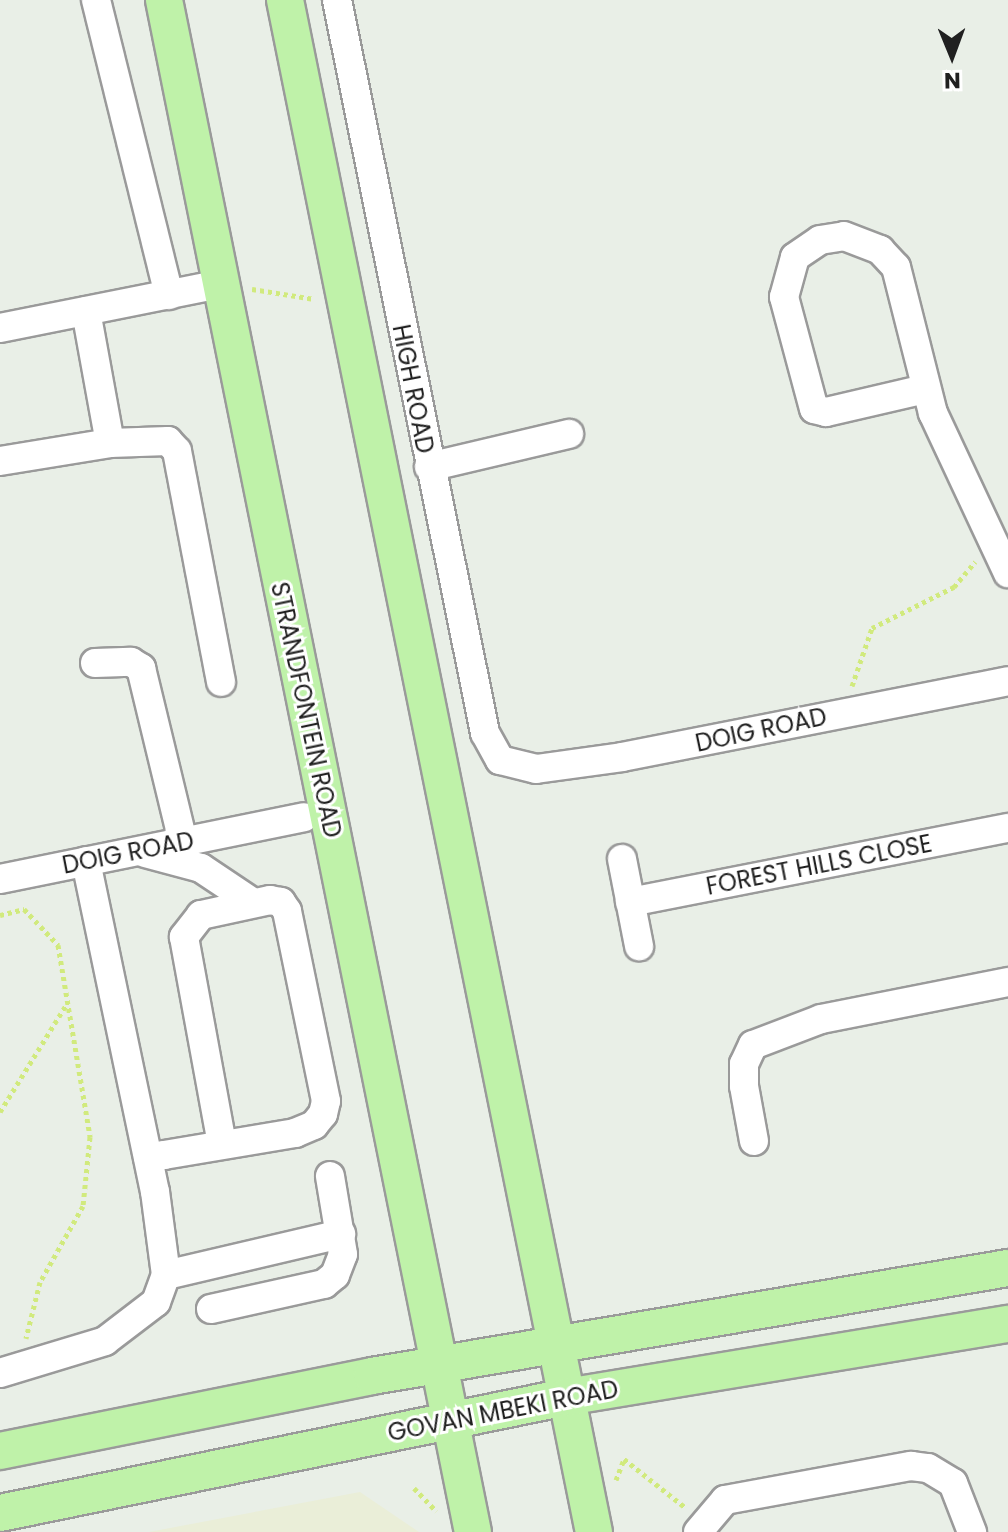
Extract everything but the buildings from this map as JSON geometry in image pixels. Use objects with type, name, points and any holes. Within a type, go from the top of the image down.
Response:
[{"type":"main road","name":"STRANDFONTEIN ROAD","points":[[164,0],[438,1365],[448,1420],[457,1525]]},
{"type":"main road","points":[[285,0],[594,1532]]},
{"type":"main road","points":[[0,1451],[438,1365],[1008,1268]]},
{"type":"main road","name":"GOVAN MBEKI ROAD","points":[[0,1513],[566,1397],[1008,1324]]},
{"type":"street","points":[[96,0],[169,295]]},
{"type":"street","name":"HIGH ROAD","points":[[337,0],[485,733],[496,755],[512,766]]},
{"type":"street","points":[[925,389],[826,412],[814,409],[784,297],[795,257],[820,240],[844,236],[868,243],[896,267],[925,389],[1008,573]]},
{"type":"street","points":[[0,328],[220,284]]},
{"type":"street","points":[[86,311],[110,443]]},
{"type":"street","points":[[429,467],[569,434]]},
{"type":"street","points":[[0,461],[110,443],[168,441],[177,451],[221,682]]},
{"type":"street","points":[[95,663],[131,662],[141,668],[183,842]]},
{"type":"street","name":"DOIG ROAD","points":[[512,766],[536,769],[622,757],[1008,681]]},
{"type":"street","name":"DOIG ROAD","points":[[0,879],[304,817]]},
{"type":"street","name":"FOREST HILLS CLOSE","points":[[630,902],[1008,828]]},
{"type":"street","points":[[136,851],[201,868],[252,902]]},
{"type":"street","points":[[622,859],[639,946]]},
{"type":"street","points":[[0,1373],[105,1341],[156,1302],[166,1275],[148,1157],[86,861]]},
{"type":"street","points":[[148,1157],[222,1145],[304,1129],[323,1114],[326,1101],[287,911],[281,902],[252,902],[201,915],[184,937],[222,1145]]},
{"type":"street","points":[[754,1141],[744,1086],[744,1064],[753,1045],[821,1019],[1008,982]]},
{"type":"street","points":[[211,1309],[324,1284],[339,1267],[341,1234],[330,1176]]},
{"type":"street","points":[[166,1275],[341,1234]]},
{"type":"street","points":[[700,1526],[725,1500],[894,1467],[928,1468],[942,1474],[960,1493],[972,1532]]},
{"type":"path","points":[[220,284],[346,304]]},
{"type":"path","points":[[842,713],[872,628],[954,587],[994,540]]},
{"type":"path","points":[[0,915],[24,909],[58,945],[90,1137],[83,1206],[40,1282],[25,1341],[17,1349]]},
{"type":"path","points":[[0,1112],[67,1004]]},
{"type":"path","points":[[624,1459],[700,1526]]},
{"type":"path","points":[[414,1488],[457,1525]]},
{"type":"shaded area","points":[[360,1492],[419,1532],[149,1532]]}]
